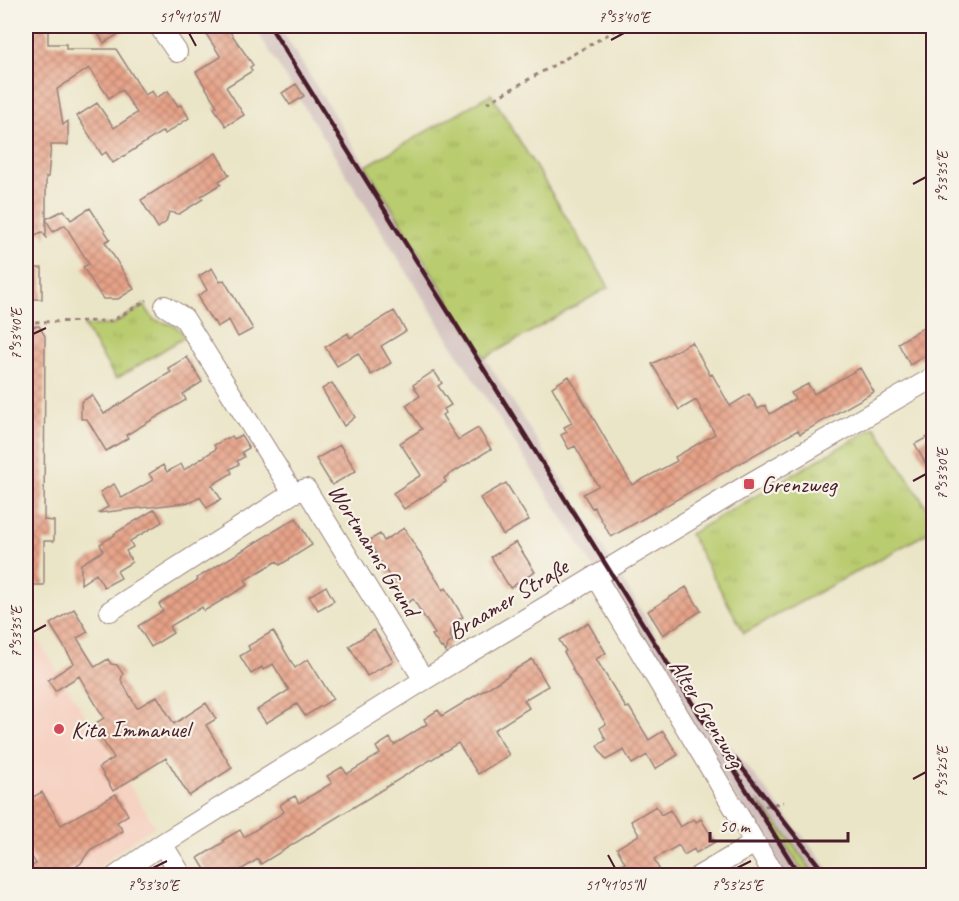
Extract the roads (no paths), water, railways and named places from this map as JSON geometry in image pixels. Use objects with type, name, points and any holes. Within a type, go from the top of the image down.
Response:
[{"type":"street","points":[[159,26],[177,52]]},
{"type":"street","name":"Wortmanns Grund","points":[[165,306],[184,318],[293,493]]},
{"type":"street","name":"Braamer Straße","points":[[116,876],[162,844],[424,680],[749,484],[933,377]]},
{"type":"street","name":"Wortmanns Grund","points":[[110,611],[293,493],[306,489],[424,680]]},
{"type":"street","name":"Alter Grenzweg","points":[[595,576],[775,876]]},
{"type":"street","points":[[699,876],[755,843]]},
{"type":"street","points":[[162,844],[182,876]]},
{"type":"railway","points":[[270,26],[800,876]]},
{"type":"railway","points":[[735,759],[827,876]]},
{"type":"place","name":"Grenzweg","points":[[749,484]]},
{"type":"place","name":"Kita Immanuel","points":[[59,729]]}]
